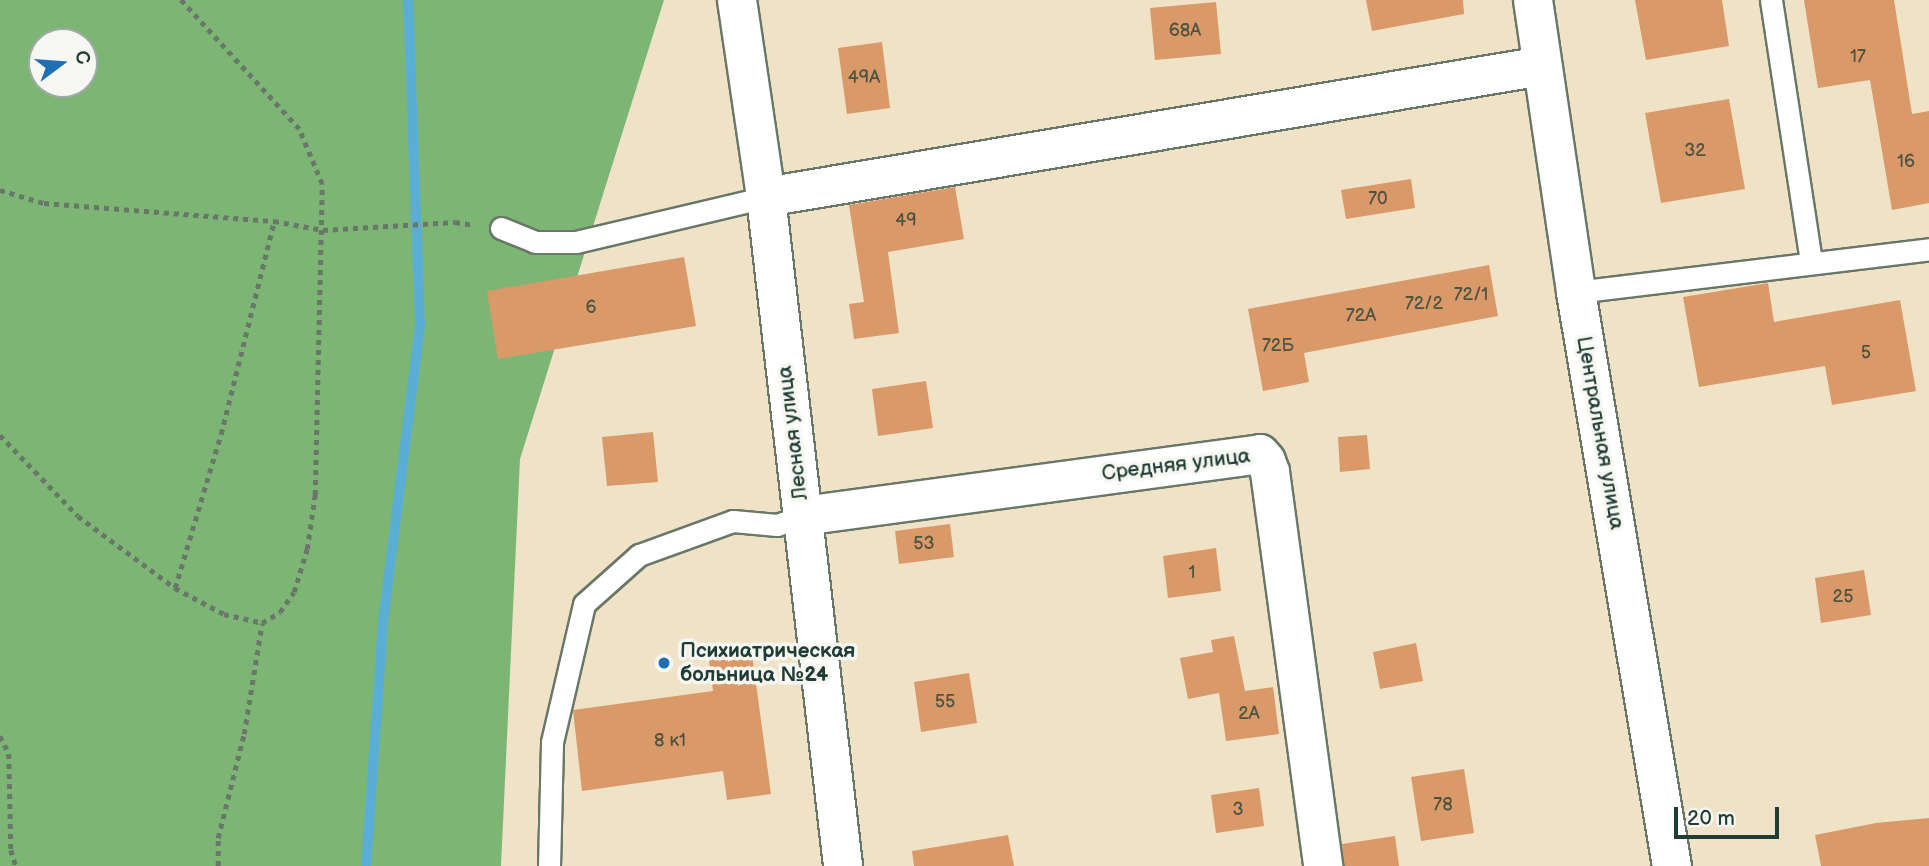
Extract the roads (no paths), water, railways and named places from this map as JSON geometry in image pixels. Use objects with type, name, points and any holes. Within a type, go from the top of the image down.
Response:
[{"type":"street","name":"Лесная улица","points":[[737,0],[766,197],[843,866]]},
{"type":"street","name":"Центральная улица","points":[[1533,0],[1576,292],[1672,866]]},
{"type":"street","points":[[766,197],[1542,66]]},
{"type":"street","name":"Средняя улица","points":[[803,516],[1260,454],[1270,472],[1323,866]]},
{"type":"lane","points":[[1771,0],[1811,262]]},
{"type":"lane","points":[[501,228],[535,242],[576,242],[766,197]]},
{"type":"lane","points":[[1576,292],[1929,249]]},
{"type":"lane","points":[[549,866],[552,742],[584,604],[639,555],[733,521],[777,525],[803,516]]},
{"type":"waterway","points":[[366,866],[383,622],[420,326],[408,0]]},
{"type":"place","name":"Психиатрическая больница №24","points":[[664,663]]}]
